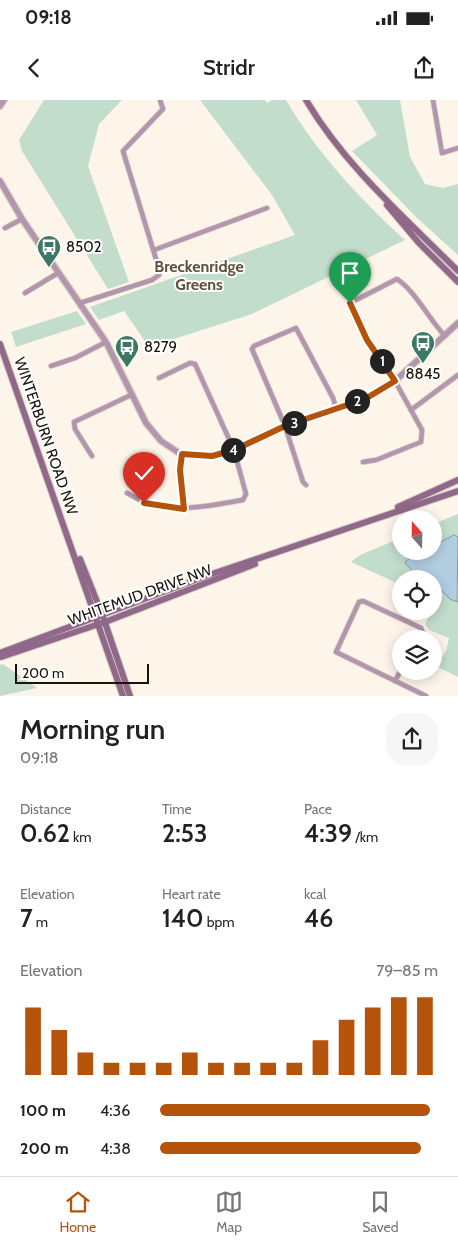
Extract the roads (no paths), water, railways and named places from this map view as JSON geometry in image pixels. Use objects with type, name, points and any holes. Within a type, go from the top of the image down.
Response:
[{"type":"main road","points":[[306,100],[336,144],[380,194],[458,270]]},
{"type":"main road","points":[[380,194],[406,229],[458,282]]},
{"type":"main road","name":"WINTERBURN ROAD NW","points":[[0,340],[66,531],[74,545],[100,620],[123,696]]},
{"type":"main road","name":"WHITEMUD DRIVE NW","points":[[375,518],[458,480]]},
{"type":"main road","name":"WHITEMUD DRIVE NW","points":[[0,653],[197,588],[286,550],[458,491]]},
{"type":"main road","name":"WINTERBURN ROAD NW","points":[[100,620],[130,696]]},
{"type":"main road","name":"WHITEMUD DRIVE NW","points":[[0,657],[100,620]]},
{"type":"street","points":[[0,106],[4,100]]},
{"type":"street","points":[[80,303],[157,277],[159,269],[124,151],[127,145],[163,109],[160,100]]},
{"type":"street","points":[[433,100],[442,153],[458,148]]},
{"type":"street","points":[[0,181],[22,219],[106,342],[146,423],[161,441],[182,454],[212,456],[234,450],[285,426],[365,399],[395,381],[458,323]]},
{"type":"street","points":[[154,250],[267,208]]},
{"type":"street","points":[[5,228],[22,219]]},
{"type":"street","points":[[25,292],[58,273]]},
{"type":"street","points":[[363,462],[376,460],[421,442],[422,430],[395,381],[367,340],[350,303],[398,279],[407,286],[428,317],[445,336]]},
{"type":"street","points":[[306,485],[303,482],[285,426],[252,349],[254,346],[296,328],[333,398],[336,408]]},
{"type":"street","points":[[51,366],[75,358],[106,342]]},
{"type":"street","points":[[127,493],[144,503],[184,509],[243,500],[246,494],[234,450],[195,364],[190,363],[159,378]]},
{"type":"street","points":[[411,410],[458,375]]},
{"type":"street","points":[[92,456],[75,429],[74,422],[131,395]]},
{"type":"street","points":[[182,454],[180,470],[184,509]]},
{"type":"street","points":[[392,680],[336,652],[356,605],[363,601],[422,630]]},
{"type":"street","points":[[395,681],[426,696]]},
{"type":"water","points":[[454,535],[458,537],[457,602],[450,599],[442,591],[442,570],[412,570],[405,563],[408,560],[442,560],[442,541]]},
{"type":"place","name":"8502","points":[[49,268]]},
{"type":"place","name":"8845","points":[[423,364]]},
{"type":"place","name":"8279","points":[[127,368]]},
{"type":"district","name":"Breckenridge Greens","points":[[199,275]]}]
